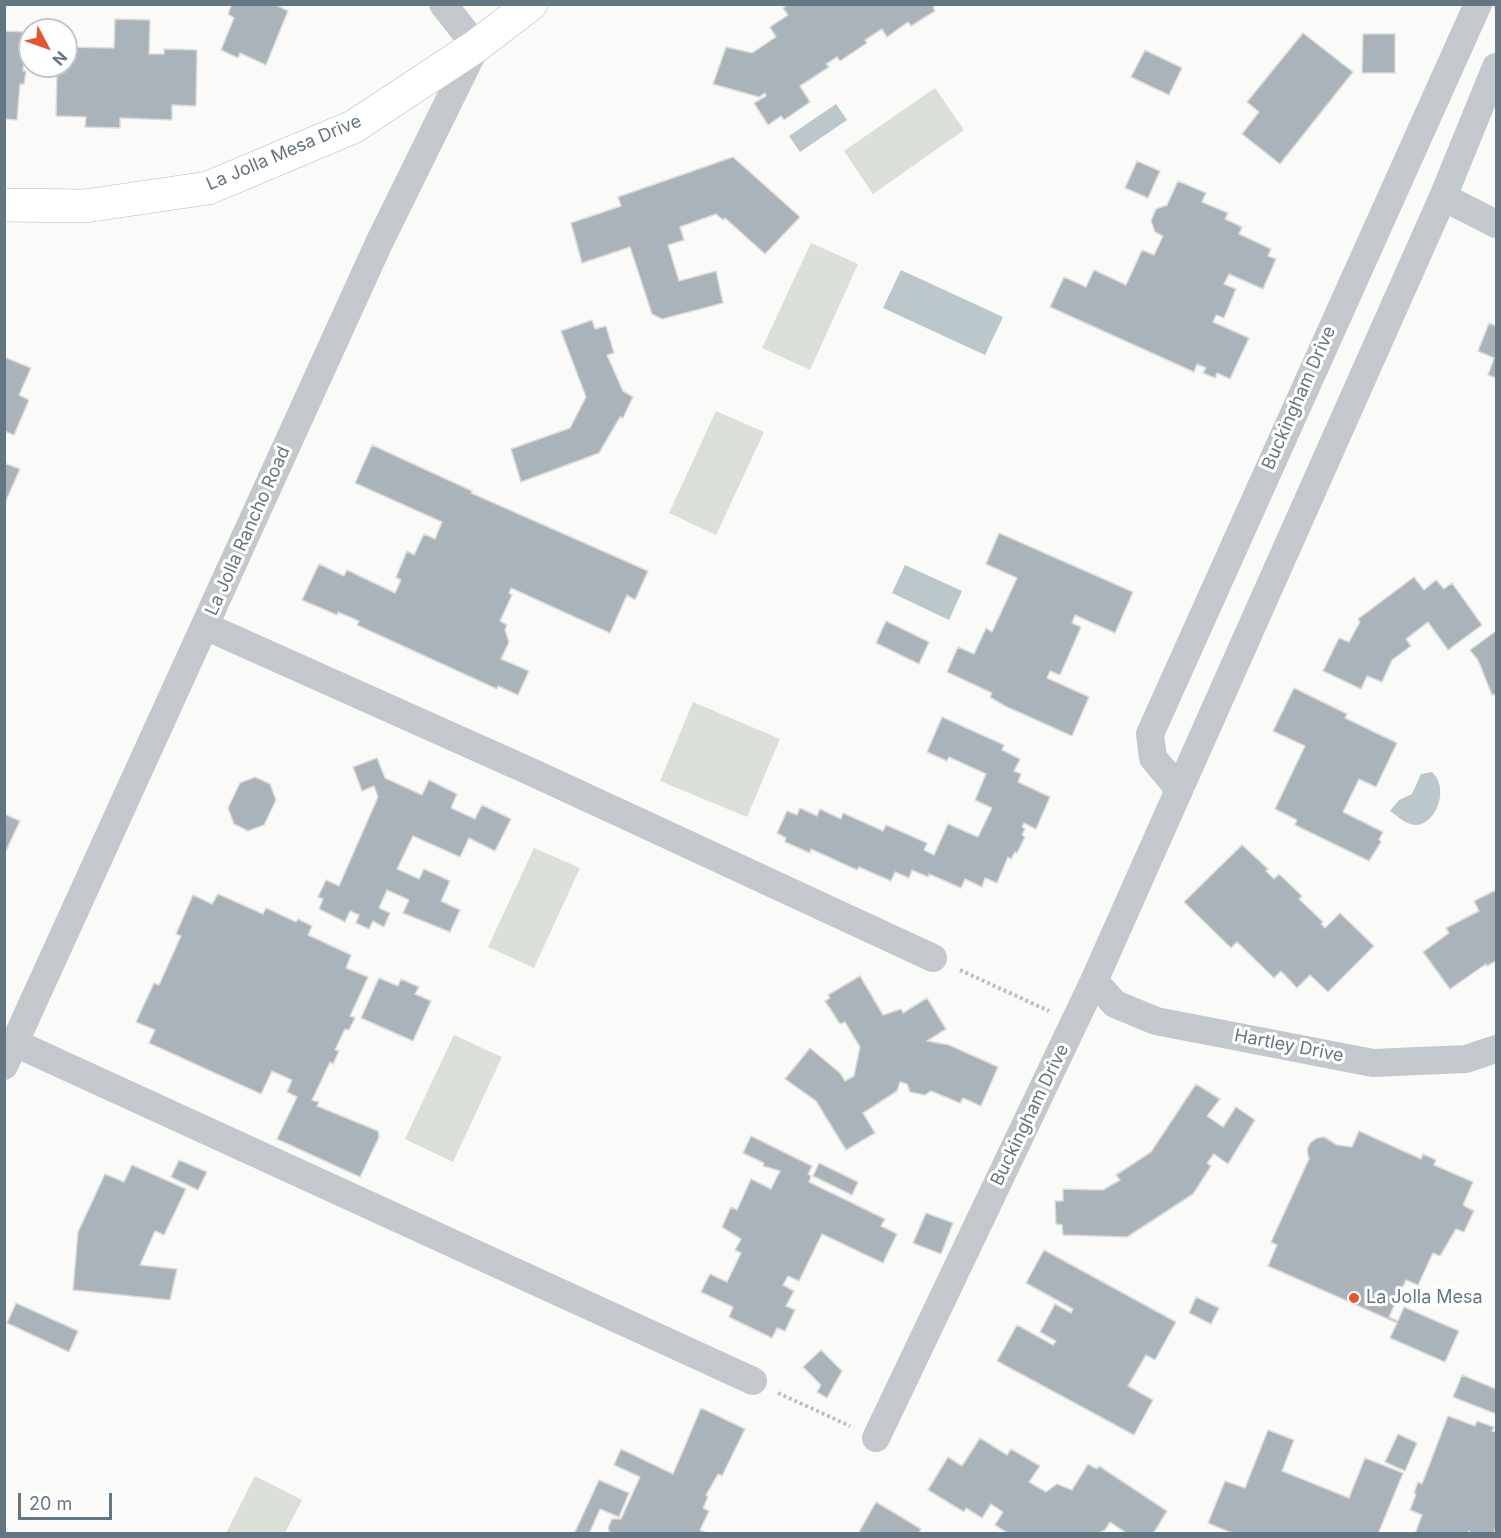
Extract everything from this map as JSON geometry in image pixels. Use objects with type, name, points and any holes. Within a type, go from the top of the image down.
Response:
[{"type":"street","points":[[443,4],[476,46]]},
{"type":"street","name":"La Jolla Mesa Drive","points":[[4,205],[84,206],[208,188],[353,127],[476,46],[531,4]]},
{"type":"street","name":"Buckingham Drive","points":[[1179,789],[1153,758],[1150,734],[1478,4]]},
{"type":"street","name":"La Jolla Rancho Road","points":[[10,1054],[379,243],[476,46]]},
{"type":"street","name":"Buckingham Drive","points":[[876,1438],[1094,981],[1443,197],[1497,67]]},
{"type":"street","points":[[1443,197],[1497,224]]},
{"type":"street","points":[[205,626],[538,775],[933,958]]},
{"type":"street","name":"Hartley Drive","points":[[1094,981],[1115,1004],[1156,1021],[1373,1063],[1466,1059],[1497,1049]]},
{"type":"street","points":[[10,1054],[753,1381]]},
{"type":"path","points":[[933,958],[1074,1023]]},
{"type":"path","points":[[753,1381],[876,1438]]},
{"type":"shaded area","points":[[935,88],[964,130],[873,194],[844,151]]},
{"type":"shaded area","points":[[836,104],[847,120],[800,152],[789,136]]},
{"type":"shaded area","points":[[811,243],[858,264],[810,370],[762,348]]},
{"type":"shaded area","points":[[901,270],[1003,317],[985,355],[883,308]]},
{"type":"shaded area","points":[[716,411],[764,432],[716,535],[669,513]]},
{"type":"shaded area","points":[[905,565],[962,591],[949,620],[892,593]]},
{"type":"shaded area","points":[[693,702],[780,739],[747,817],[660,781]]},
{"type":"shaded area","points":[[1432,772],[1440,787],[1440,796],[1435,812],[1429,819],[1412,825],[1390,811],[1399,800],[1412,794],[1421,774]]},
{"type":"shaded area","points":[[534,848],[580,868],[534,968],[488,947]]},
{"type":"shaded area","points":[[454,1035],[502,1057],[453,1162],[405,1139]]},
{"type":"shaded area","points":[[255,1476],[302,1500],[285,1533],[226,1533]]},
{"type":"building","points":[[232,4],[274,4],[288,11],[266,65],[240,53],[238,58],[221,50],[234,18],[228,14]]},
{"type":"building","points":[[788,4],[936,5],[933,7],[935,11],[911,26],[908,22],[887,37],[882,29],[865,40],[867,43],[840,61],[837,57],[826,64],[829,67],[800,86],[810,102],[784,120],[781,116],[768,125],[754,103],[766,96],[765,93],[759,97],[713,84],[726,47],[752,53],[776,37],[770,27],[788,15],[783,8]]},
{"type":"building","points":[[115,19],[150,20],[149,54],[164,54],[164,49],[197,50],[196,106],[172,105],[172,120],[120,118],[120,128],[85,127],[86,117],[56,116],[57,78],[78,78],[78,47],[114,48]]},
{"type":"building","points":[[4,31],[18,32],[18,78],[25,78],[24,84],[20,84],[17,120],[4,119]]},
{"type":"building","points":[[1303,33],[1353,72],[1280,164],[1242,134],[1259,112],[1247,102]]},
{"type":"building","points":[[1363,34],[1395,34],[1395,73],[1362,73]]},
{"type":"building","points":[[1145,50],[1182,68],[1169,95],[1131,77]]},
{"type":"building","points":[[733,157],[800,217],[765,254],[725,218],[723,220],[716,214],[680,227],[684,240],[668,245],[679,281],[716,271],[723,303],[662,319],[652,314],[630,247],[582,263],[571,223],[621,206],[618,197]]},
{"type":"building","points":[[1137,161],[1160,171],[1148,198],[1125,188]]},
{"type":"building","points":[[1178,181],[1206,193],[1202,202],[1228,213],[1225,219],[1242,227],[1239,234],[1271,249],[1268,256],[1276,259],[1263,289],[1229,274],[1224,284],[1236,289],[1224,318],[1216,315],[1213,322],[1249,338],[1230,379],[1217,373],[1215,378],[1203,373],[1206,368],[1197,364],[1194,372],[1050,307],[1064,277],[1086,287],[1094,270],[1126,285],[1142,250],[1154,255],[1163,236],[1155,232],[1151,221],[1156,209],[1167,205]]},
{"type":"building","points":[[592,320],[595,329],[606,326],[614,353],[607,355],[623,391],[633,397],[623,418],[620,417],[599,453],[521,482],[511,449],[570,428],[586,397],[561,331]]},
{"type":"building","points":[[1489,323],[1496,326],[1496,378],[1488,375],[1494,358],[1478,351]]},
{"type":"building","points":[[4,357],[31,368],[19,395],[29,400],[14,435],[4,431]]},
{"type":"building","points":[[372,445],[472,491],[471,493],[648,571],[635,600],[627,595],[610,633],[511,588],[509,593],[512,595],[500,621],[507,625],[505,630],[509,642],[501,659],[529,671],[518,695],[498,686],[497,689],[357,625],[359,621],[338,612],[337,615],[302,600],[319,564],[344,576],[347,570],[395,593],[401,580],[396,577],[407,551],[414,555],[424,534],[435,539],[442,522],[355,483]]},
{"type":"building","points":[[4,463],[20,469],[4,505]]},
{"type":"building","points":[[999,533],[1133,592],[1115,633],[1075,615],[1072,623],[1081,627],[1060,675],[1050,671],[1047,678],[1089,697],[1072,736],[1005,706],[990,697],[992,693],[947,672],[958,647],[974,654],[986,628],[992,632],[1017,578],[986,564]]},
{"type":"building","points":[[1414,577],[1424,590],[1436,580],[1444,589],[1452,583],[1482,625],[1448,650],[1428,622],[1406,639],[1411,646],[1392,660],[1382,682],[1367,676],[1361,689],[1323,671],[1339,638],[1349,642],[1360,622],[1358,619]]},
{"type":"building","points":[[886,621],[929,642],[919,664],[876,643]]},
{"type":"building","points":[[1496,631],[1496,694],[1492,695],[1478,660],[1470,650]]},
{"type":"building","points":[[1294,688],[1347,714],[1345,718],[1397,743],[1376,787],[1359,779],[1343,812],[1383,832],[1379,839],[1381,842],[1369,861],[1295,825],[1297,820],[1275,809],[1305,746],[1273,731]]},
{"type":"building","points":[[942,717],[1004,745],[1002,750],[1020,759],[1014,771],[1021,774],[1018,782],[1050,797],[1036,829],[1024,823],[1022,827],[1025,829],[1022,835],[1025,837],[1017,853],[1015,852],[1011,859],[1008,857],[997,883],[985,878],[982,887],[965,879],[961,888],[929,874],[928,877],[912,870],[909,878],[895,872],[891,881],[859,867],[857,870],[811,849],[810,853],[785,842],[786,838],[777,833],[787,811],[797,815],[800,808],[817,816],[820,809],[841,819],[843,813],[883,831],[886,825],[927,843],[924,850],[934,855],[948,824],[978,837],[992,808],[975,800],[986,774],[949,757],[947,761],[927,752]]},
{"type":"building","points":[[377,758],[385,778],[422,795],[429,780],[457,794],[451,808],[475,819],[482,805],[511,819],[495,851],[469,838],[460,857],[413,836],[397,869],[419,879],[424,869],[450,881],[441,901],[460,910],[450,932],[403,913],[409,900],[387,890],[379,908],[390,913],[384,927],[373,921],[369,929],[356,923],[359,915],[350,911],[345,922],[319,909],[323,899],[318,897],[326,880],[339,886],[378,797],[374,786],[362,791],[353,767]]},
{"type":"building","points":[[255,777],[270,784],[276,800],[264,825],[248,831],[234,824],[228,808],[240,783]]},
{"type":"building","points":[[4,814],[20,821],[4,855]]},
{"type":"building","points":[[1242,845],[1268,869],[1266,871],[1274,879],[1279,874],[1302,896],[1299,899],[1323,922],[1321,924],[1325,928],[1340,913],[1374,946],[1328,992],[1310,975],[1297,988],[1281,971],[1274,978],[1237,942],[1231,948],[1184,902]]},
{"type":"building","points":[[1496,890],[1496,961],[1487,966],[1486,964],[1450,989],[1423,952],[1449,933],[1446,928],[1479,911],[1474,901]]},
{"type":"building","points":[[218,894],[263,914],[266,908],[296,922],[298,919],[312,926],[308,935],[351,955],[346,968],[368,977],[350,1016],[355,1018],[349,1030],[345,1029],[335,1050],[339,1051],[333,1064],[330,1062],[312,1100],[319,1102],[317,1106],[378,1131],[379,1137],[360,1177],[277,1139],[297,1097],[287,1092],[292,1080],[272,1071],[261,1094],[149,1043],[155,1030],[136,1022],[154,983],[159,985],[181,936],[176,934],[193,895],[212,904]]},
{"type":"building","points":[[860,976],[883,1015],[901,1009],[903,1013],[927,998],[946,1029],[927,1041],[949,1045],[998,1067],[981,1106],[963,1098],[960,1103],[931,1091],[925,1095],[910,1092],[907,1084],[900,1082],[897,1091],[863,1113],[875,1133],[846,1150],[816,1101],[785,1079],[810,1048],[840,1073],[845,1081],[854,1076],[860,1047],[845,1022],[840,1024],[825,1001],[830,998],[828,995]]},
{"type":"building","points":[[379,978],[398,986],[401,979],[419,987],[415,994],[431,1001],[413,1041],[361,1018]]},
{"type":"building","points":[[1196,1084],[1220,1099],[1207,1116],[1223,1127],[1236,1107],[1255,1120],[1228,1164],[1214,1154],[1207,1163],[1211,1166],[1193,1194],[1127,1237],[1063,1235],[1062,1225],[1056,1224],[1055,1201],[1063,1201],[1063,1189],[1103,1190],[1120,1180],[1116,1175],[1151,1152]]},
{"type":"building","points":[[1359,1131],[1421,1159],[1423,1154],[1436,1160],[1434,1165],[1473,1182],[1463,1205],[1474,1211],[1464,1232],[1456,1229],[1440,1256],[1433,1253],[1418,1285],[1406,1280],[1389,1317],[1398,1321],[1404,1307],[1459,1331],[1445,1362],[1390,1338],[1397,1323],[1268,1266],[1277,1245],[1271,1242],[1309,1159],[1307,1150],[1310,1143],[1317,1138],[1324,1137],[1337,1145],[1352,1147]]},
{"type":"building","points":[[751,1136],[812,1166],[808,1174],[811,1176],[809,1182],[885,1219],[881,1226],[897,1234],[883,1263],[822,1234],[799,1281],[788,1276],[783,1285],[794,1291],[786,1306],[795,1310],[785,1331],[777,1328],[772,1338],[729,1317],[733,1307],[701,1292],[710,1274],[727,1282],[741,1253],[735,1250],[741,1239],[722,1227],[731,1207],[737,1210],[751,1179],[771,1189],[780,1171],[763,1166],[764,1163],[743,1153]]},
{"type":"building","points":[[179,1160],[207,1172],[198,1190],[171,1177]]},
{"type":"building","points":[[819,1163],[858,1182],[852,1195],[813,1176]]},
{"type":"building","points":[[132,1165],[186,1189],[164,1235],[155,1231],[140,1265],[177,1269],[170,1300],[73,1290],[78,1232],[105,1174],[124,1182]]},
{"type":"building","points":[[926,1213],[953,1223],[941,1254],[913,1243]]},
{"type":"building","points":[[1044,1250],[1176,1322],[1155,1360],[1146,1355],[1128,1386],[1153,1400],[1134,1435],[997,1361],[1017,1325],[1053,1345],[1056,1341],[1040,1332],[1055,1304],[1071,1313],[1073,1309],[1026,1283]]},
{"type":"building","points":[[1196,1297],[1219,1308],[1211,1324],[1189,1313]]},
{"type":"building","points":[[16,1303],[78,1331],[69,1352],[7,1323]]},
{"type":"building","points":[[821,1350],[842,1371],[827,1398],[817,1392],[821,1385],[803,1367]]},
{"type":"building","points":[[1462,1375],[1496,1389],[1496,1414],[1453,1397]]},
{"type":"building","points":[[701,1408],[745,1429],[722,1476],[718,1474],[706,1495],[708,1497],[703,1508],[709,1511],[700,1530],[709,1534],[610,1534],[608,1528],[612,1519],[621,1519],[640,1477],[614,1465],[621,1449],[673,1474]]},
{"type":"building","points":[[1448,1416],[1475,1426],[1477,1421],[1494,1427],[1492,1431],[1496,1432],[1496,1527],[1494,1534],[1471,1534],[1469,1531],[1468,1534],[1415,1534],[1422,1515],[1410,1510],[1416,1494],[1414,1493],[1418,1482],[1422,1484]]},
{"type":"building","points":[[1268,1430],[1294,1440],[1282,1471],[1349,1498],[1365,1458],[1403,1473],[1378,1534],[1234,1534],[1208,1523],[1225,1481],[1245,1488]]},
{"type":"building","points":[[1398,1434],[1417,1443],[1405,1471],[1385,1462]]},
{"type":"building","points":[[980,1438],[1007,1455],[1011,1449],[1040,1466],[1029,1482],[1046,1492],[1057,1484],[1072,1490],[1088,1464],[1097,1469],[1099,1466],[1167,1511],[1153,1534],[1128,1534],[1110,1522],[1105,1530],[1097,1534],[1009,1534],[995,1525],[1003,1512],[991,1504],[982,1518],[966,1508],[964,1512],[928,1490],[948,1457],[962,1466]]},
{"type":"building","points":[[599,1480],[629,1493],[619,1517],[600,1509],[589,1534],[574,1534]]},
{"type":"building","points":[[876,1502],[921,1529],[918,1534],[858,1534]]},
{"type":"place","name":"La Jolla Mesa","points":[[1354,1298]]}]
